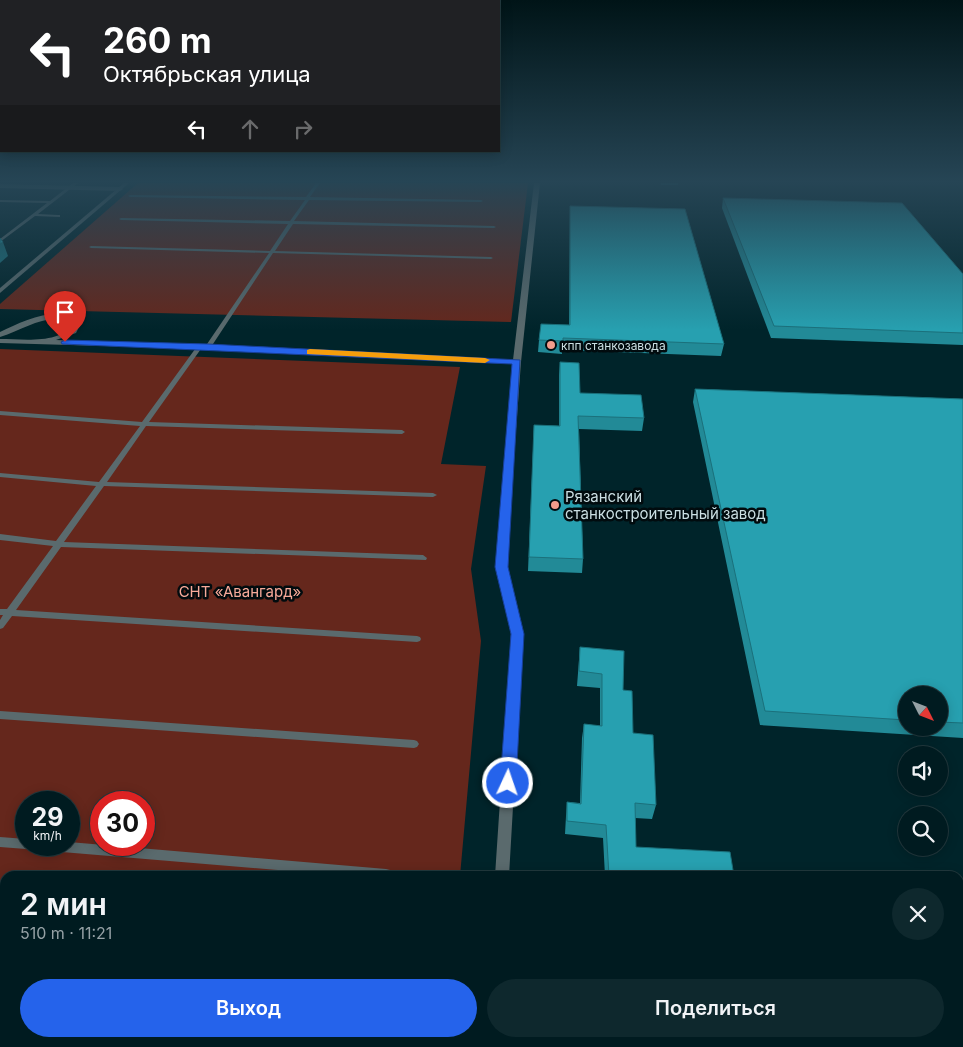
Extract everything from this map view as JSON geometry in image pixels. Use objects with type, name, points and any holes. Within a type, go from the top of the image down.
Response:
[{"type":"street","points":[[0,290],[69,232]]},
{"type":"street","points":[[502,871],[517,634],[502,567],[517,362],[532,232]]},
{"type":"street","points":[[0,335],[24,323],[45,316],[67,316],[78,321],[74,331],[46,342]]},
{"type":"street","points":[[0,341],[204,347],[517,362]]},
{"type":"lane","points":[[0,241],[12,232]]},
{"type":"lane","points":[[0,626],[5,613],[58,544],[144,424],[204,347],[286,232]]},
{"type":"lane","points":[[91,247],[491,258]]},
{"type":"lane","points":[[0,414],[144,424],[402,432]]},
{"type":"lane","points":[[0,475],[102,484],[433,495]]},
{"type":"lane","points":[[0,537],[58,544],[423,558]]},
{"type":"lane","points":[[5,613],[417,640]]},
{"type":"lane","points":[[0,715],[414,744]]},
{"type":"lane","points":[[0,842],[15,843]]},
{"type":"lane","points":[[80,848],[350,871]]},
{"type":"green space","points":[[82,232],[522,232],[511,322],[0,309],[0,304]]},
{"type":"green space","name":"СНТ «Авангард»","points":[[0,349],[460,367],[441,464],[486,466],[471,569],[481,641],[460,871],[0,871]]},
{"type":"building","points":[[570,232],[692,232],[724,344],[563,338],[563,341],[539,340],[541,324],[570,325]]},
{"type":"building","points":[[736,232],[927,232],[963,274],[963,333],[774,326]]},
{"type":"building","name":"Рязанский станкостроительный завод","points":[[560,362],[579,363],[580,393],[641,395],[644,418],[578,416],[583,559],[529,557],[534,425],[560,426]]},
{"type":"building","points":[[695,389],[963,399],[963,723],[948,722],[948,686],[898,686],[898,719],[765,711]]},
{"type":"building","points":[[580,647],[624,651],[623,690],[632,691],[633,733],[653,735],[656,805],[635,803],[636,847],[730,852],[733,871],[609,871],[606,825],[567,821],[567,802],[581,804],[584,724],[602,726],[602,674],[579,671]]},
{"type":"slow traffic","points":[[310,352],[485,360]]},
{"type":"place","name":"кпп станкозавода","points":[[551,345]]},
{"type":"place","name":"Рязанский станкостроительный завод","points":[[555,505]]},
{"type":"route","points":[[65,342],[517,362],[502,567],[517,634],[508,783]]}]
